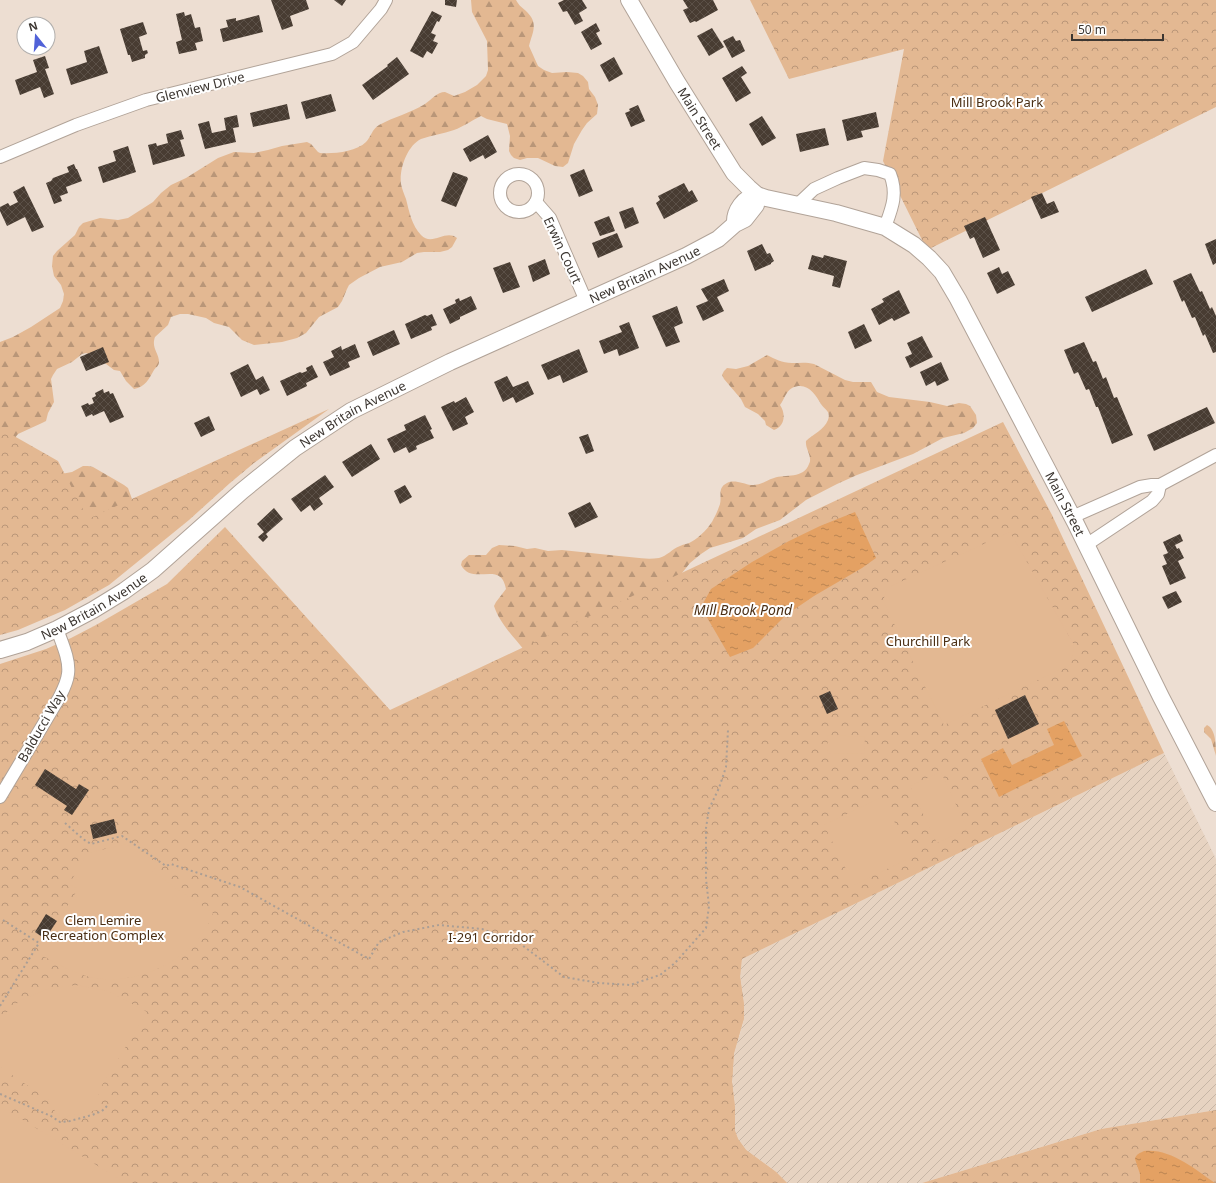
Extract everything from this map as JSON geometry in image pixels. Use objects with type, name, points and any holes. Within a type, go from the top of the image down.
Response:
[{"type":"main road","name":"Main Street","points":[[629,0],[676,82],[734,173],[748,188],[757,194],[776,200],[836,213],[885,227],[919,248],[942,272],[950,284],[1072,517],[1161,697],[1216,803]]},
{"type":"main road","name":"New Britain Avenue","points":[[0,650],[27,642],[58,629],[124,591],[153,570],[242,491],[295,448],[351,412],[450,362],[686,256],[718,239],[735,224],[734,218],[736,212],[747,198],[757,194]]},
{"type":"street","name":"Glenview Drive","points":[[0,157],[76,125],[146,100],[332,54],[353,42],[381,9],[386,0]]},
{"type":"street","points":[[797,205],[814,189],[838,178],[864,168],[878,170],[890,174],[894,184],[894,197],[885,227]]},
{"type":"street","name":"Erwin Court","points":[[536,202],[550,218],[586,301]]},
{"type":"street","points":[[1072,517],[1140,487],[1160,485],[1216,455]]},
{"type":"street","points":[[1086,545],[1152,501],[1158,494],[1160,485]]},
{"type":"street","name":"Balducci Way","points":[[0,797],[59,698],[66,681],[68,664],[58,629]]},
{"type":"path","points":[[65,823],[91,844],[122,836],[166,866],[171,864],[240,886],[369,959],[379,942],[403,932],[440,925],[482,929],[518,942],[564,977],[599,983],[630,985],[660,975],[675,963],[706,928],[709,906],[706,879],[706,828],[709,809],[719,788],[726,767],[728,730]]},
{"type":"path","points":[[0,1006],[39,943],[3,920]]},
{"type":"path","points":[[0,1094],[50,1116],[60,1122],[92,1115],[102,1111],[108,1105]]},
{"type":"shaded area","points":[[1164,753],[1216,859],[1216,1110],[1101,1129],[922,1183],[787,1183],[776,1172],[746,1150],[738,1139],[735,1131],[735,1108],[732,1087],[734,1053],[743,1023],[744,1005],[740,976],[742,959]]},
{"type":"green space","points":[[471,0],[516,0],[531,16],[533,21],[534,29],[529,46],[538,66],[552,73],[578,73],[588,82],[589,89],[595,97],[598,105],[597,114],[582,130],[574,144],[568,163],[563,167],[555,166],[538,158],[527,158],[520,160],[514,158],[509,151],[510,136],[507,124],[481,116],[454,130],[421,139],[416,142],[405,158],[401,172],[401,186],[413,223],[421,235],[430,239],[448,235],[457,238],[452,247],[448,250],[440,252],[417,253],[402,262],[380,267],[359,278],[349,285],[338,307],[319,317],[306,333],[297,338],[282,342],[254,345],[242,340],[229,327],[214,323],[206,318],[188,314],[180,314],[171,317],[168,325],[155,337],[154,344],[159,359],[158,365],[146,382],[138,388],[134,389],[126,381],[120,371],[114,370],[97,357],[86,353],[57,369],[51,379],[54,402],[48,413],[46,421],[18,434],[14,439],[61,474],[72,472],[83,466],[93,467],[128,488],[132,499],[0,624],[0,342],[31,327],[60,308],[64,294],[61,285],[54,276],[52,266],[53,256],[75,235],[83,223],[100,218],[118,220],[128,218],[153,202],[171,185],[186,178],[218,158],[234,152],[254,153],[307,142],[320,153],[338,153],[350,150],[366,142],[379,125],[425,104],[439,93],[445,92],[454,96],[477,85],[486,76],[488,70],[487,41],[472,12]]},
{"type":"green space","name":"Mill Brook Park","points":[[750,0],[1216,0],[1216,107],[927,250],[883,161],[904,49],[789,79]]},
{"type":"green space","name":"I-291 Corridor","points":[[767,355],[785,362],[814,364],[845,380],[853,382],[871,382],[877,392],[889,397],[930,402],[947,406],[959,403],[966,404],[970,406],[976,415],[977,423],[973,428],[964,433],[943,438],[913,454],[837,484],[806,500],[780,520],[756,529],[743,538],[710,548],[690,563],[680,578],[742,949],[740,976],[744,1005],[744,1018],[734,1053],[732,1082],[735,1108],[735,1131],[738,1139],[746,1150],[776,1172],[787,1183],[308,1183],[525,651],[504,624],[494,606],[506,589],[503,580],[499,576],[493,574],[472,574],[466,571],[461,565],[462,561],[469,555],[486,555],[492,548],[499,545],[515,546],[527,549],[535,548],[548,551],[562,550],[649,559],[659,558],[665,556],[677,547],[691,542],[704,532],[716,515],[720,504],[722,487],[727,483],[736,482],[755,485],[774,478],[803,472],[807,469],[810,461],[806,441],[824,427],[829,417],[827,411],[816,396],[806,387],[797,386],[790,389],[780,405],[784,416],[782,423],[774,430],[766,425],[765,421],[758,414],[745,407],[741,399],[722,375],[727,368],[736,369],[748,366]]},
{"type":"green space","points":[[329,409],[254,463],[189,520],[109,585],[65,610],[18,630],[0,635],[0,428],[58,461],[88,519]]},
{"type":"green space","points":[[1003,422],[1052,515],[1164,753],[742,959],[740,977],[744,1005],[744,1018],[734,1053],[732,1082],[735,1108],[735,1131],[738,1139],[746,1150],[776,1172],[787,1183],[0,1183],[0,664],[46,649],[71,638],[167,584],[225,527],[390,710]]},
{"type":"green space","name":"Churchill Park","points":[[1010,532],[1074,645],[1071,664],[944,725],[883,601],[887,588]]},
{"type":"green space","points":[[1207,725],[1214,734],[1216,756],[1211,739],[1204,732],[1204,728]]},
{"type":"green space","points":[[828,735],[865,737],[864,754],[827,753]]},
{"type":"green space","points":[[941,772],[967,829],[937,843],[910,786]]},
{"type":"green space","points":[[882,797],[912,857],[854,885],[824,825]]},
{"type":"green space","name":"Clem Lemire Recreation Complex","points":[[126,844],[158,863],[152,872],[213,913],[207,927],[197,940],[185,952],[156,970],[123,979],[90,977],[76,973],[38,953],[78,889],[69,884],[88,853]]},
{"type":"green space","points":[[76,985],[108,991],[147,1012],[99,1090],[97,1110],[59,1118],[48,1099],[0,1067],[0,1018],[21,1000],[48,989]]},
{"type":"green space","points":[[0,1106],[119,1179],[120,1183],[0,1183]]},
{"type":"green space","points":[[1216,1110],[1216,1183],[922,1183],[1101,1129]]},
{"type":"water","name":"Mill Brook Pond","points":[[855,512],[876,558],[786,615],[753,648],[730,657],[701,607],[711,589],[752,562],[789,541],[820,526]]},
{"type":"water","points":[[1064,721],[1082,756],[999,797],[981,759],[1003,748],[1012,765],[1054,745],[1047,729]]},
{"type":"water","points":[[1144,1151],[1154,1151],[1173,1156],[1191,1166],[1215,1183],[1140,1183],[1140,1174],[1135,1159],[1137,1155]]},
{"type":"building","points":[[271,0],[306,0],[309,9],[290,16],[293,26],[282,30]]},
{"type":"building","points":[[334,0],[346,0],[342,6]]},
{"type":"building","points":[[445,0],[457,0],[456,7],[445,5]]},
{"type":"building","points":[[564,0],[582,0],[587,8],[579,13],[583,21],[575,25],[567,11],[563,12],[558,3]]},
{"type":"building","points":[[683,0],[713,0],[718,10],[696,22],[690,23],[683,10],[688,8]]},
{"type":"building","points":[[432,11],[442,16],[439,22],[437,21],[431,33],[436,35],[433,41],[438,43],[432,54],[427,51],[423,58],[410,51]]},
{"type":"building","points":[[184,12],[185,16],[191,14],[195,28],[200,27],[203,41],[195,43],[197,50],[179,54],[176,42],[182,40],[176,14]]},
{"type":"building","points":[[259,15],[263,32],[223,42],[220,29],[228,27],[226,20],[236,18],[236,21]]},
{"type":"building","points":[[143,22],[147,34],[139,37],[143,51],[147,50],[148,53],[145,55],[145,58],[132,62],[130,55],[128,55],[120,29]]},
{"type":"building","points":[[596,23],[600,31],[596,33],[602,44],[591,50],[581,32]]},
{"type":"building","points":[[712,28],[724,47],[709,56],[697,36]]},
{"type":"building","points":[[733,36],[736,41],[740,40],[745,51],[732,58],[723,41]]},
{"type":"building","points":[[99,46],[108,73],[71,85],[66,69],[87,62],[84,51]]},
{"type":"building","points":[[45,56],[49,68],[45,69],[54,94],[44,98],[40,87],[20,95],[15,80],[37,72],[33,60]]},
{"type":"building","points":[[397,57],[409,74],[373,100],[362,85],[388,66],[387,65]]},
{"type":"building","points":[[614,57],[623,74],[609,82],[600,65]]},
{"type":"building","points":[[742,66],[747,73],[741,77],[751,93],[736,102],[722,78]]},
{"type":"building","points":[[331,94],[336,111],[306,119],[301,102]]},
{"type":"building","points":[[287,104],[290,119],[253,127],[250,113]]},
{"type":"building","points":[[638,105],[645,121],[631,127],[625,113],[630,111],[629,109]]},
{"type":"building","points":[[876,112],[879,127],[861,131],[863,137],[847,141],[842,120]]},
{"type":"building","points":[[237,115],[239,127],[233,128],[236,142],[205,149],[198,124],[209,121],[212,133],[226,130],[224,118]]},
{"type":"building","points":[[762,116],[776,138],[762,146],[749,124]]},
{"type":"building","points":[[825,128],[829,145],[800,152],[796,134]]},
{"type":"building","points":[[181,130],[184,139],[180,140],[185,156],[153,165],[148,145],[156,143],[157,146],[168,143],[166,134]]},
{"type":"building","points":[[488,135],[497,152],[485,159],[483,155],[470,162],[463,149]]},
{"type":"building","points":[[128,146],[136,172],[103,183],[98,167],[116,161],[113,151]]},
{"type":"building","points":[[74,164],[82,181],[66,187],[68,193],[60,196],[62,201],[54,204],[46,183],[51,181],[53,178],[69,172],[67,167]]},
{"type":"building","points":[[584,169],[593,191],[579,197],[570,175]]},
{"type":"building","points":[[453,172],[467,177],[468,179],[456,207],[441,201]]},
{"type":"building","points":[[684,183],[689,192],[692,190],[698,201],[664,219],[656,203],[660,200],[658,196]]},
{"type":"building","points":[[24,186],[44,227],[32,232],[25,217],[7,226],[0,211],[0,207],[8,203],[10,206],[18,202],[13,192]]},
{"type":"building","points":[[1042,193],[1047,204],[1054,201],[1059,212],[1041,219],[1031,197]]},
{"type":"building","points":[[633,207],[639,223],[625,229],[619,212]]},
{"type":"building","points":[[609,216],[615,231],[600,236],[594,222]]},
{"type":"building","points":[[985,217],[1000,250],[983,258],[974,237],[970,239],[964,226]]},
{"type":"building","points":[[617,233],[623,247],[598,258],[592,243]]},
{"type":"building","points":[[1216,239],[1216,263],[1213,265],[1205,244]]},
{"type":"building","points":[[762,244],[767,254],[770,253],[774,261],[771,264],[755,271],[747,251]]},
{"type":"building","points":[[812,255],[823,258],[824,255],[847,261],[840,288],[832,286],[834,276],[808,269]]},
{"type":"building","points":[[545,259],[550,274],[533,282],[528,266]]},
{"type":"building","points":[[510,262],[520,287],[503,293],[493,268]]},
{"type":"building","points":[[999,267],[1002,274],[1008,271],[1015,285],[997,294],[987,273]]},
{"type":"building","points":[[1146,269],[1153,284],[1092,312],[1085,297]]},
{"type":"building","points":[[1191,273],[1200,292],[1202,291],[1210,309],[1212,307],[1216,316],[1216,352],[1213,353],[1205,334],[1203,336],[1195,317],[1192,318],[1184,300],[1182,302],[1173,281]]},
{"type":"building","points":[[724,279],[729,291],[717,297],[724,311],[703,321],[696,306],[708,301],[701,289]]},
{"type":"building","points":[[899,290],[910,313],[894,321],[892,318],[879,325],[871,309],[884,302],[882,299]]},
{"type":"building","points":[[471,296],[477,309],[460,317],[460,319],[450,324],[443,309],[456,303],[455,300],[459,298],[460,301]]},
{"type":"building","points":[[677,306],[683,323],[674,327],[680,342],[666,347],[652,316]]},
{"type":"building","points":[[432,314],[437,325],[431,327],[432,330],[411,339],[405,324],[425,315],[427,316]]},
{"type":"building","points":[[629,322],[639,348],[619,356],[617,349],[604,354],[599,341],[622,332],[619,326]]},
{"type":"building","points":[[864,324],[872,341],[855,349],[848,332]]},
{"type":"building","points":[[394,330],[400,344],[373,356],[367,342]]},
{"type":"building","points":[[922,336],[933,357],[910,368],[905,357],[912,354],[907,343]]},
{"type":"building","points":[[1084,342],[1093,362],[1096,361],[1103,379],[1106,377],[1114,398],[1117,397],[1133,435],[1112,444],[1098,407],[1096,407],[1089,389],[1086,390],[1078,372],[1074,374],[1064,350]]},
{"type":"building","points":[[355,344],[360,357],[348,362],[350,367],[330,376],[323,362],[334,357],[331,351],[341,346],[342,350]]},
{"type":"building","points":[[103,347],[109,362],[86,371],[80,357]]},
{"type":"building","points":[[579,349],[588,372],[563,383],[560,375],[548,380],[541,365]]},
{"type":"building","points":[[941,362],[949,380],[937,386],[935,381],[926,386],[920,372]]},
{"type":"building","points":[[248,364],[256,380],[263,376],[270,390],[260,395],[257,389],[241,397],[230,373]]},
{"type":"building","points":[[312,365],[318,377],[306,383],[307,386],[287,396],[280,381],[300,372],[302,373],[307,371],[306,368]]},
{"type":"building","points":[[507,376],[513,387],[528,381],[534,394],[516,403],[513,397],[503,402],[494,382]]},
{"type":"building","points":[[103,389],[104,393],[109,391],[110,394],[113,393],[124,417],[110,423],[104,411],[93,416],[92,414],[86,417],[81,406],[88,403],[89,405],[94,403],[92,398],[96,396],[95,393]]},
{"type":"building","points":[[466,397],[474,412],[465,417],[468,424],[453,431],[441,407],[454,401],[455,403]]},
{"type":"building","points":[[1207,407],[1215,423],[1154,451],[1147,435]]},
{"type":"building","points":[[425,415],[432,429],[430,430],[434,438],[416,446],[417,449],[409,453],[406,447],[394,453],[387,439],[406,430],[404,425]]},
{"type":"building","points":[[209,416],[215,430],[201,437],[194,423]]},
{"type":"building","points":[[588,434],[594,451],[586,454],[579,437]]},
{"type":"building","points":[[371,444],[380,459],[352,477],[342,462]]},
{"type":"building","points":[[325,475],[334,487],[319,498],[323,504],[314,511],[310,505],[301,512],[291,499]]},
{"type":"building","points":[[405,485],[412,497],[400,504],[394,491]]},
{"type":"building","points":[[590,502],[598,517],[575,528],[568,513]]},
{"type":"building","points":[[274,508],[283,519],[266,534],[268,537],[263,542],[258,537],[264,532],[257,524]]},
{"type":"building","points":[[1180,534],[1183,541],[1175,545],[1177,549],[1179,548],[1184,558],[1178,561],[1186,578],[1170,585],[1162,566],[1167,564],[1163,555],[1168,553],[1163,542]]},
{"type":"building","points":[[1176,591],[1182,602],[1168,609],[1162,597]]},
{"type":"building","points":[[830,691],[838,709],[827,714],[819,696]]},
{"type":"building","points":[[1025,695],[1039,724],[1008,739],[995,710]]},
{"type":"building","points":[[45,769],[76,789],[79,784],[89,790],[72,815],[64,810],[67,806],[35,785]]},
{"type":"building","points":[[114,819],[117,833],[93,839],[90,825]]},
{"type":"building","points":[[46,914],[57,921],[45,939],[35,932]]}]
